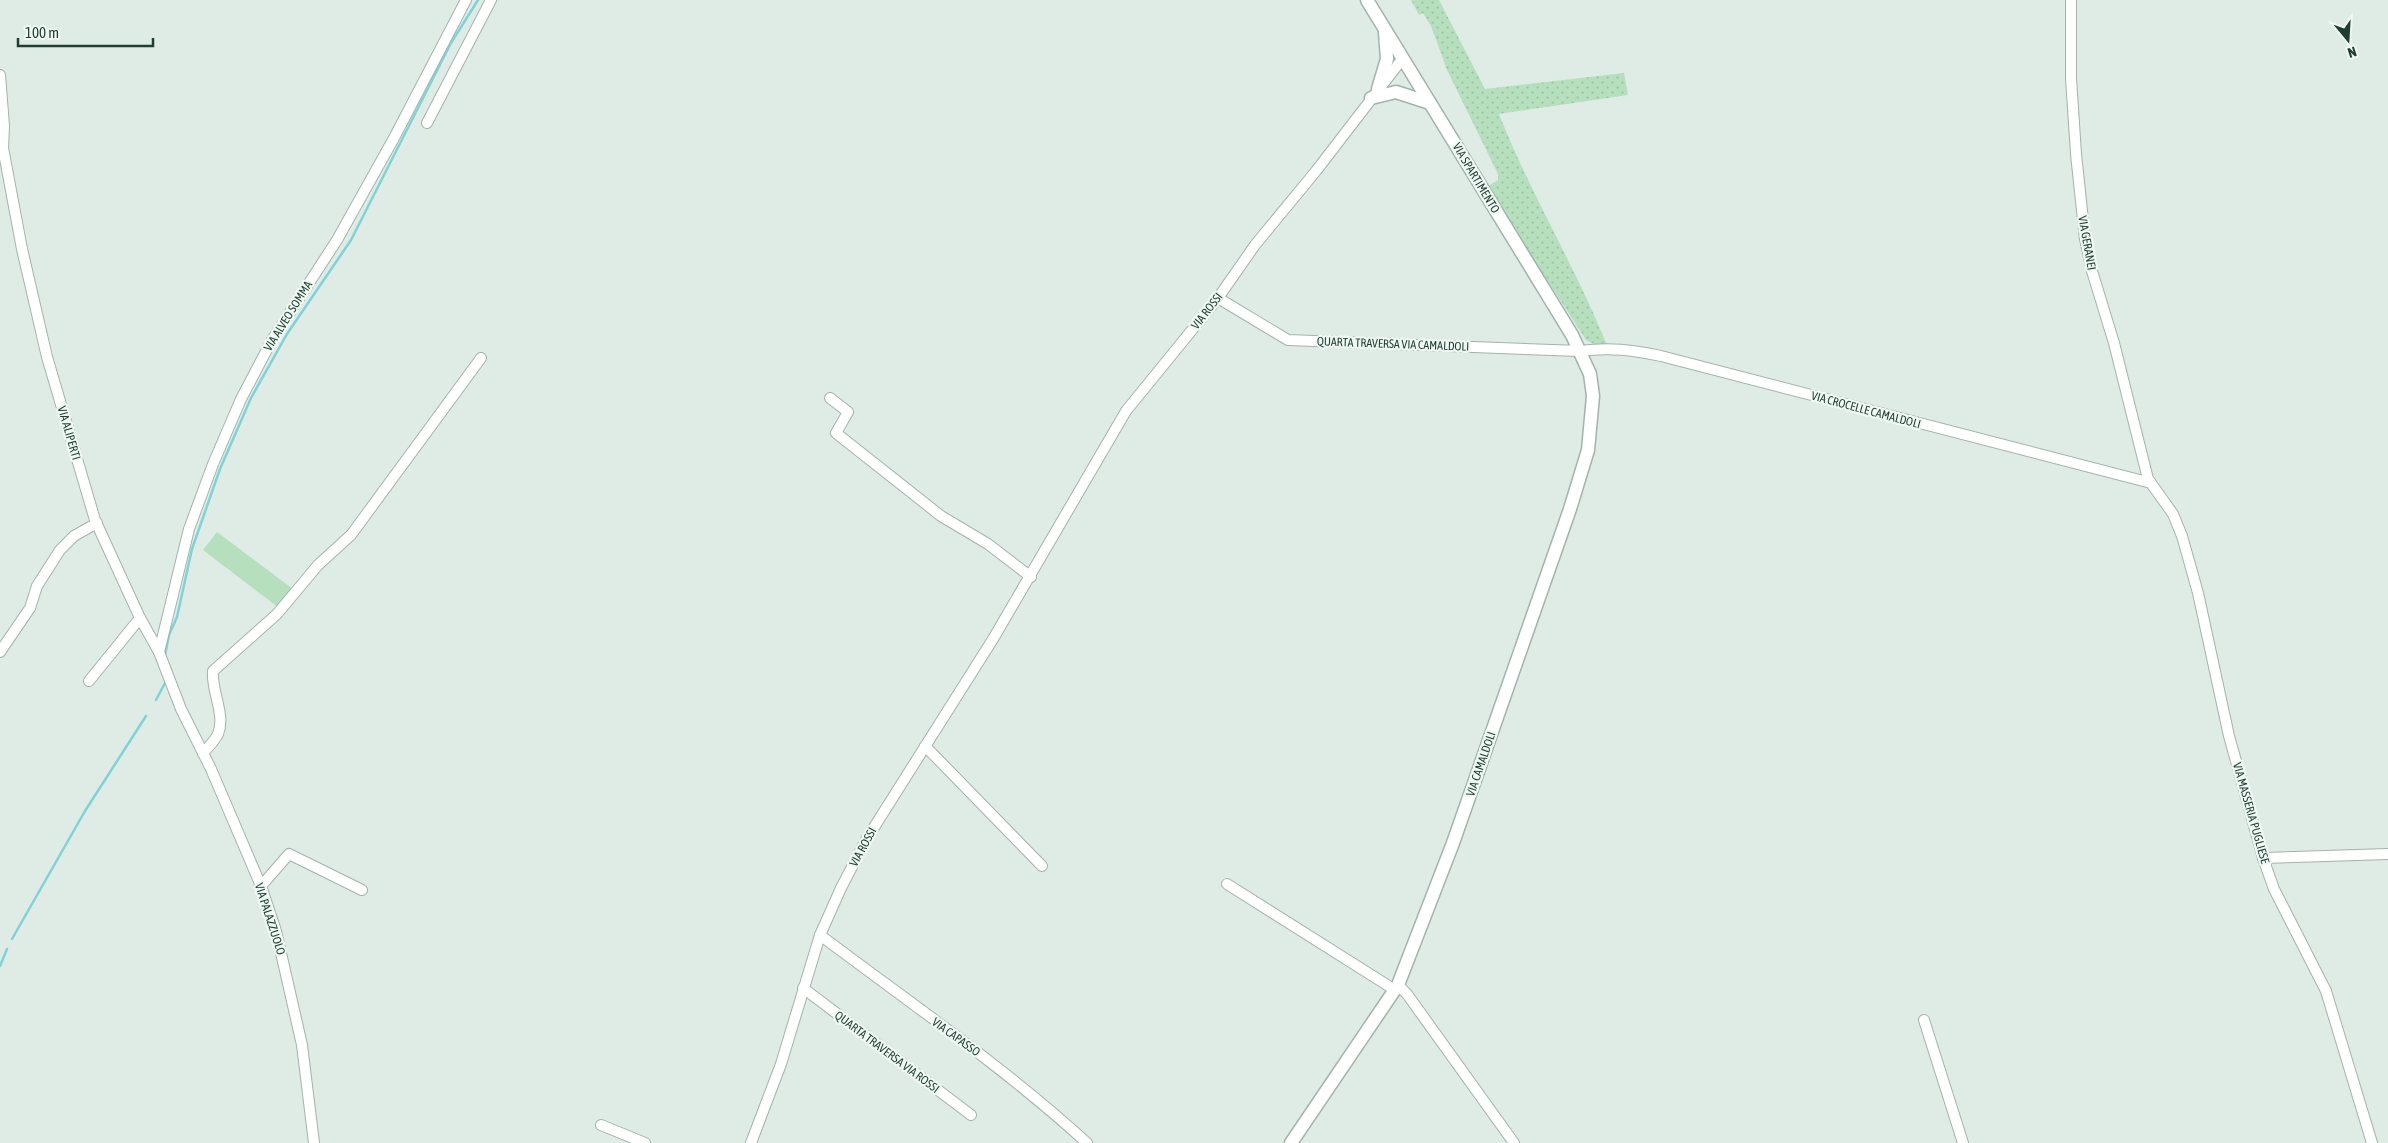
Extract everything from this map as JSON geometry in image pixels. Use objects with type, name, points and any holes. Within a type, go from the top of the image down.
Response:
[{"type":"street","name":"VIA ALVEO SOMMA","points":[[158,652],[189,529],[213,464],[241,398],[272,340],[337,240],[394,138],[466,0]]},
{"type":"street","points":[[427,123],[491,0]]},
{"type":"street","name":"VIA SPARTIMENTO","points":[[1367,0],[1582,354]]},
{"type":"street","name":"VIA GERANEI","points":[[2071,0],[2072,88],[2076,154],[2088,255],[2114,343],[2149,481]]},
{"type":"street","points":[[1384,28],[1387,59],[1375,94],[1396,92],[1430,103]]},
{"type":"street","name":"VIA ROSSI","points":[[751,1143],[781,1064],[820,935],[841,888],[866,840],[1031,577],[1126,411],[1218,298],[1255,245],[1316,171],[1403,58]]},
{"type":"street","name":"VIA ALIPERTI","points":[[0,75],[4,126],[2,146],[22,249],[47,357],[96,523],[158,652],[181,709]]},
{"type":"street","name":"QUARTA TRAVERSA VIA CAMALDOLI","points":[[1218,298],[1288,340],[1582,354]]},
{"type":"street","name":"VIA CROCELLE CAMALDOLI","points":[[1582,354],[1605,348],[1625,348],[1661,356],[1975,439],[2149,481]]},
{"type":"street","name":"VIA CAMALDOLI","points":[[1292,1143],[1346,1059],[1396,987],[1456,834],[1570,509],[1588,450],[1593,396],[1590,374],[1582,354]]},
{"type":"street","points":[[203,753],[218,734],[220,722],[212,678],[213,671],[277,614],[318,565],[351,535],[481,358]]},
{"type":"street","points":[[830,398],[848,412],[836,433],[942,516],[988,544],[1031,577]]},
{"type":"street","name":"VIA MASSERIA PUGLIESE","points":[[2149,481],[2173,514],[2182,536],[2198,593],[2229,736],[2263,858],[2274,889],[2326,991],[2372,1143]]},
{"type":"street","points":[[0,652],[30,608],[37,586],[60,550],[74,536],[96,523]]},
{"type":"street","points":[[89,681],[140,618]]},
{"type":"street","name":"VIA PALAZZUOLO","points":[[181,709],[203,753],[261,886],[276,931],[288,975],[302,1045],[314,1143]]},
{"type":"street","points":[[925,746],[1042,866]]},
{"type":"street","points":[[261,886],[289,854],[362,890]]},
{"type":"street","points":[[2263,858],[2388,854]]},
{"type":"street","points":[[1227,884],[1408,994],[1514,1143]]},
{"type":"street","name":"VIA CAPASSO","points":[[820,935],[1010,1076],[1047,1106],[1087,1143]]},
{"type":"street","name":"QUARTA TRAVERSA VIA ROSSI","points":[[804,988],[971,1115]]},
{"type":"street","points":[[1924,1020],[1962,1143]]},
{"type":"street","points":[[601,1125],[645,1143]]},
{"type":"green space","points":[[1411,0],[1439,0],[1485,89],[1624,73],[1628,95],[1499,114],[1524,172],[1581,287],[1607,345],[1596,345],[1586,340],[1487,187],[1498,180],[1498,174],[1447,70],[1431,26],[1423,13],[1419,15]]},
{"type":"green space","points":[[217,532],[293,589],[279,608],[203,550]]},
{"type":"waterway","points":[[165,655],[169,635],[177,617],[192,549],[220,469],[251,398],[287,334],[351,240],[451,43],[478,0]]},
{"type":"waterway","points":[[156,700],[165,683]]},
{"type":"waterway","points":[[12,939],[85,811],[146,716]]},
{"type":"waterway","points":[[0,966],[7,949]]}]
